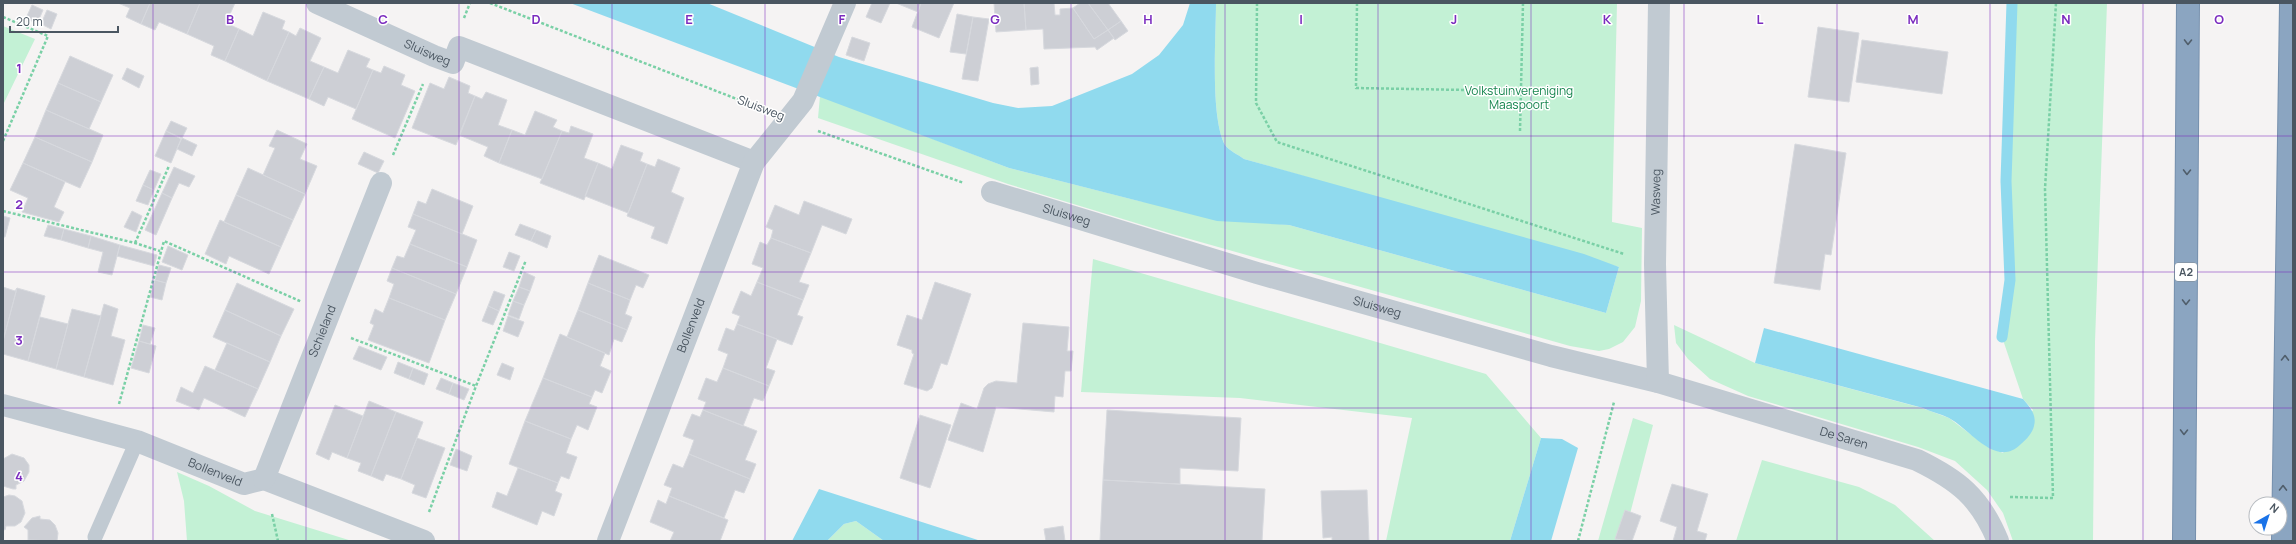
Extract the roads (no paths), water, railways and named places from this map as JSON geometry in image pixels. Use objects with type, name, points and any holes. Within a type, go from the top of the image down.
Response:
[{"type":"highway","name":"A2","points":[[2184,541],[2188,3]]},
{"type":"highway","points":[[2282,541],[2291,3]]},
{"type":"street","name":"Sluisweg","points":[[317,3],[434,56],[453,62],[459,47],[754,162]]},
{"type":"street","name":"Bollenveld","points":[[608,541],[754,162],[803,101],[845,3]]},
{"type":"street","name":"Wasweg","points":[[1658,382],[1655,264],[1659,3]]},
{"type":"street","name":"Schieland","points":[[264,479],[381,184]]},
{"type":"street","name":"Sluisweg","points":[[992,192],[1257,273],[1544,354],[1658,382]]},
{"type":"street","name":"De Saren","points":[[1658,382],[1917,460],[1947,474],[1973,497],[1991,524],[1998,541]]},
{"type":"street","name":"Bollenveld","points":[[3,405],[137,441],[244,484],[264,479]]},
{"type":"street","points":[[264,479],[422,540]]},
{"type":"lane","points":[[95,537],[137,441]]},
{"type":"water","points":[[570,3],[707,3],[839,57],[993,103],[1018,108],[1052,106],[1132,74],[1159,55],[1183,25],[1190,3],[1216,3],[1215,76],[1217,116],[1220,132],[1225,145],[1244,159],[1584,254],[1619,267],[1606,313],[1289,225],[1217,221],[1009,168]]},
{"type":"water","points":[[1764,328],[2023,399],[2034,415],[2035,422],[2033,428],[2029,436],[2012,451],[2002,452],[1993,450],[1984,445],[1949,418],[1923,408],[1755,363]]},
{"type":"water","points":[[1541,438],[1562,439],[1578,448],[1551,541],[1510,541]]},
{"type":"water","points":[[819,489],[981,541],[884,541],[856,521],[844,524],[827,541],[792,541]]},
{"type":"waterway","points":[[2002,337],[2010,280],[2006,181],[2012,3]]},
{"type":"park label","name":"Volkstuinvereniging Maaspoort","points":[[1519,98]]}]
